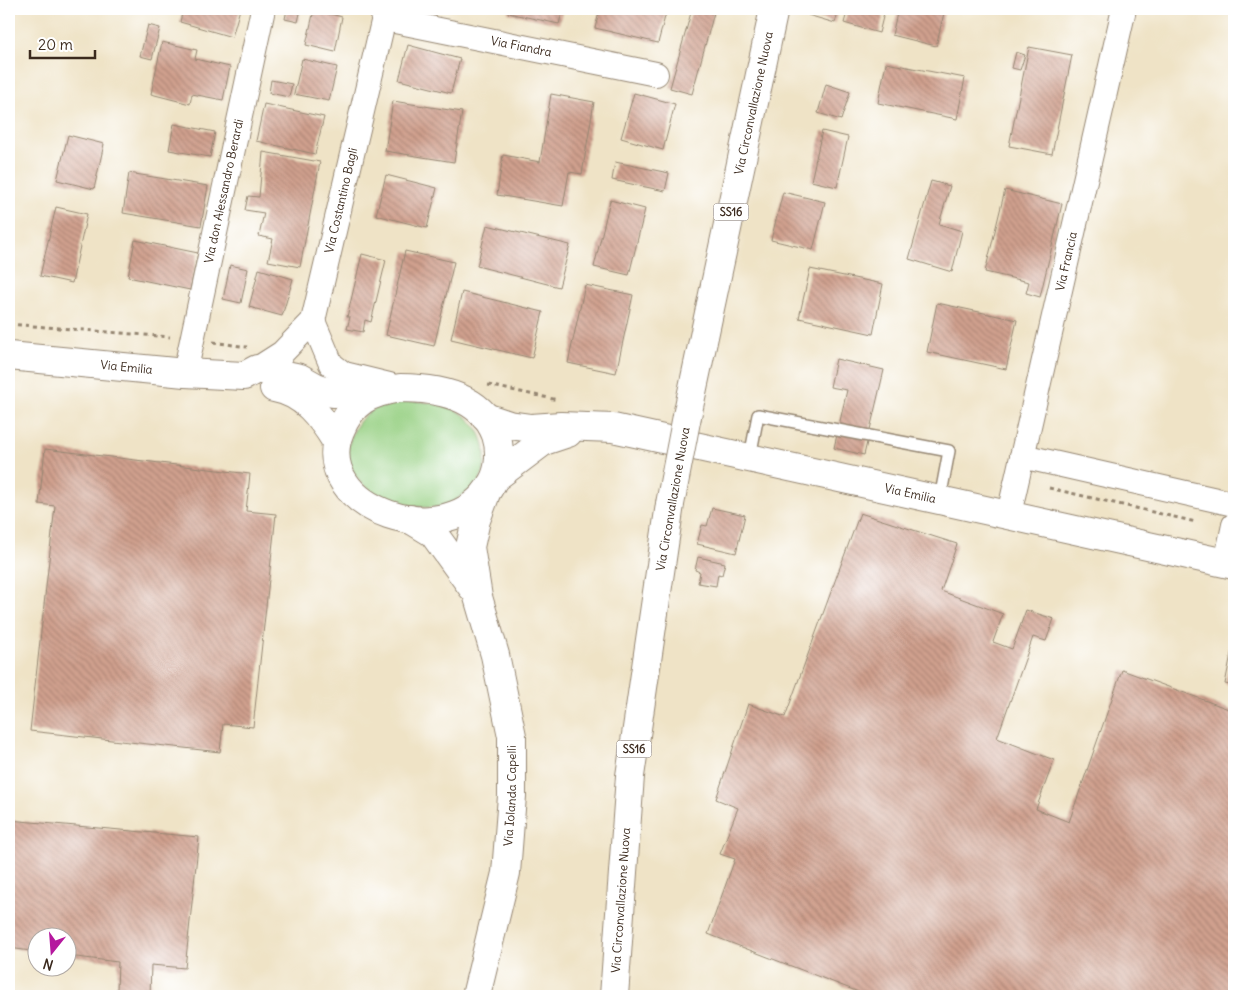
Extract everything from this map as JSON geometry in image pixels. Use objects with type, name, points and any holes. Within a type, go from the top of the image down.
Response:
[{"type":"main road","name":"Via Circonvallazione Nuova","points":[[614,996],[630,776],[670,504],[774,9]]},
{"type":"main road","name":"Via Emilia","points":[[9,356],[185,373],[252,364],[300,378],[333,393],[390,390]]},
{"type":"main road","name":"Via Emilia","points":[[252,364],[256,387],[278,389],[298,397],[315,410],[336,441]]},
{"type":"main road","points":[[427,388],[451,394],[470,403],[485,417],[496,435],[499,457],[490,487],[469,510],[450,518],[410,519],[388,514],[370,507],[353,495],[341,477],[336,456],[336,441],[346,416],[361,400],[390,390],[427,388]]},
{"type":"main road","name":"Via Emilia","points":[[485,417],[509,425],[531,428],[614,428],[940,498],[1230,564]]},
{"type":"main road","name":"Via Emilia","points":[[490,487],[544,441],[585,427]]},
{"type":"main road","name":"Via Iolanda Capelli","points":[[476,996],[506,873],[512,796],[512,736],[495,655],[478,597],[470,547],[476,520],[490,487]]},
{"type":"main road","name":"Via Iolanda Capelli","points":[[410,519],[433,533],[478,597]]},
{"type":"street","name":"Via don Alessandro Berardi","points":[[185,373],[263,9]]},
{"type":"street","name":"Via Francia","points":[[1009,514],[1124,9]]},
{"type":"street","name":"Via Fiandra","points":[[386,14],[656,74]]},
{"type":"street","name":"Via Costantino Bagli","points":[[252,364],[282,354],[313,320],[386,14]]},
{"type":"street","points":[[313,320],[331,364],[344,374],[390,390]]},
{"type":"street","points":[[1022,456],[1234,504]]},
{"type":"street","points":[[1230,564],[1234,525]]},
{"type":"lane","points":[[750,457],[758,415],[949,451],[940,498]]},
{"type":"path","points":[[9,324],[175,338]]},
{"type":"path","points":[[208,342],[252,364]]},
{"type":"path","points":[[1049,488],[1196,522]]},
{"type":"green space","points":[[401,401],[434,403],[455,410],[472,423],[481,436],[485,454],[482,476],[471,489],[445,506],[411,506],[392,501],[375,493],[361,482],[351,469],[348,453],[356,427],[371,411],[378,407]]},
{"type":"building","points":[[183,9],[240,9],[232,37],[180,22]]},
{"type":"building","points":[[287,9],[301,9],[298,22],[285,19]]},
{"type":"building","points":[[509,9],[563,9],[559,24],[508,13]]},
{"type":"building","points":[[600,9],[667,9],[658,43],[595,28]]},
{"type":"building","points":[[692,9],[715,9],[692,94],[670,88]]},
{"type":"building","points":[[810,9],[839,9],[835,23],[808,15]]},
{"type":"building","points":[[848,9],[885,9],[879,33],[844,23]]},
{"type":"building","points":[[898,9],[945,9],[936,46],[892,35]]},
{"type":"building","points":[[314,10],[342,17],[335,52],[306,45]]},
{"type":"building","points":[[148,25],[160,28],[152,59],[140,56]]},
{"type":"building","points":[[162,42],[197,50],[195,59],[230,67],[223,100],[192,94],[190,104],[151,94]]},
{"type":"building","points":[[408,45],[460,59],[451,93],[399,80]]},
{"type":"building","points":[[1029,47],[1072,55],[1052,154],[1009,146]]},
{"type":"building","points":[[1016,52],[1025,55],[1020,70],[1012,68]]},
{"type":"building","points":[[302,59],[337,67],[329,101],[294,94]]},
{"type":"building","points":[[886,63],[965,78],[957,119],[878,103]]},
{"type":"building","points":[[271,80],[292,84],[289,97],[269,93]]},
{"type":"building","points":[[826,84],[850,92],[841,120],[818,113]]},
{"type":"building","points":[[634,93],[675,104],[663,150],[621,138]]},
{"type":"building","points":[[551,94],[594,102],[582,174],[569,172],[563,206],[497,195],[503,155],[540,162]]},
{"type":"building","points":[[393,101],[462,112],[454,162],[385,151]]},
{"type":"building","points":[[264,104],[324,117],[315,154],[256,141]]},
{"type":"building","points":[[174,124],[215,132],[210,157],[169,150]]},
{"type":"building","points":[[822,131],[848,137],[837,187],[811,181]]},
{"type":"building","points":[[68,135],[104,144],[94,189],[57,180]]},
{"type":"building","points":[[263,152],[320,162],[300,267],[268,261],[273,239],[259,236],[264,213],[245,210],[248,196],[259,197]]},
{"type":"building","points":[[615,162],[669,173],[665,191],[612,180]]},
{"type":"building","points":[[129,173],[208,186],[201,226],[123,213]]},
{"type":"building","points":[[386,175],[437,188],[427,228],[376,215]]},
{"type":"building","points":[[931,181],[950,186],[939,224],[962,231],[952,272],[909,259]]},
{"type":"building","points":[[1005,190],[1062,204],[1040,297],[1026,293],[1029,282],[985,272]]},
{"type":"building","points":[[783,192],[825,202],[813,250],[771,240]]},
{"type":"building","points":[[610,200],[645,209],[629,275],[594,267]]},
{"type":"building","points":[[56,207],[87,214],[72,283],[40,276]]},
{"type":"building","points":[[487,225],[570,245],[559,287],[477,266]]},
{"type":"building","points":[[135,240],[198,253],[190,290],[128,277]]},
{"type":"building","points":[[405,251],[454,262],[434,346],[386,335]]},
{"type":"building","points":[[362,254],[386,260],[371,322],[365,320],[363,332],[347,329],[350,317],[347,317]]},
{"type":"building","points":[[230,265],[248,269],[241,303],[223,299]]},
{"type":"building","points":[[259,269],[293,279],[282,316],[249,307]]},
{"type":"building","points":[[810,269],[883,284],[873,334],[799,318]]},
{"type":"building","points":[[585,285],[633,295],[616,373],[568,363]]},
{"type":"building","points":[[462,292],[543,312],[532,358],[451,339]]},
{"type":"building","points":[[937,303],[1017,320],[1006,369],[927,352]]},
{"type":"building","points":[[836,359],[884,370],[864,455],[834,448],[847,390],[830,387]]},
{"type":"building","points":[[45,449],[250,474],[246,511],[276,514],[253,727],[223,724],[220,752],[30,731],[55,506],[39,504]]},
{"type":"building","points":[[712,508],[745,515],[736,553],[697,544],[702,525],[707,526]]},
{"type":"building","points":[[860,513],[957,544],[941,591],[1003,614],[993,642],[1012,649],[1026,610],[1054,619],[1046,641],[1033,637],[997,738],[1054,760],[1036,809],[1069,822],[1122,670],[1234,711],[1234,996],[869,996],[708,934],[735,859],[720,854],[738,808],[716,799],[748,704],[785,717]]},
{"type":"building","points":[[698,557],[725,563],[722,575],[718,574],[716,586],[698,583],[700,572],[695,570]]},
{"type":"building","points":[[1234,644],[1234,686],[1225,684]]},
{"type":"building","points":[[9,820],[199,837],[185,968],[151,965],[150,996],[141,996],[117,990],[118,962],[78,957],[78,928],[28,928],[28,951],[9,948]]}]
